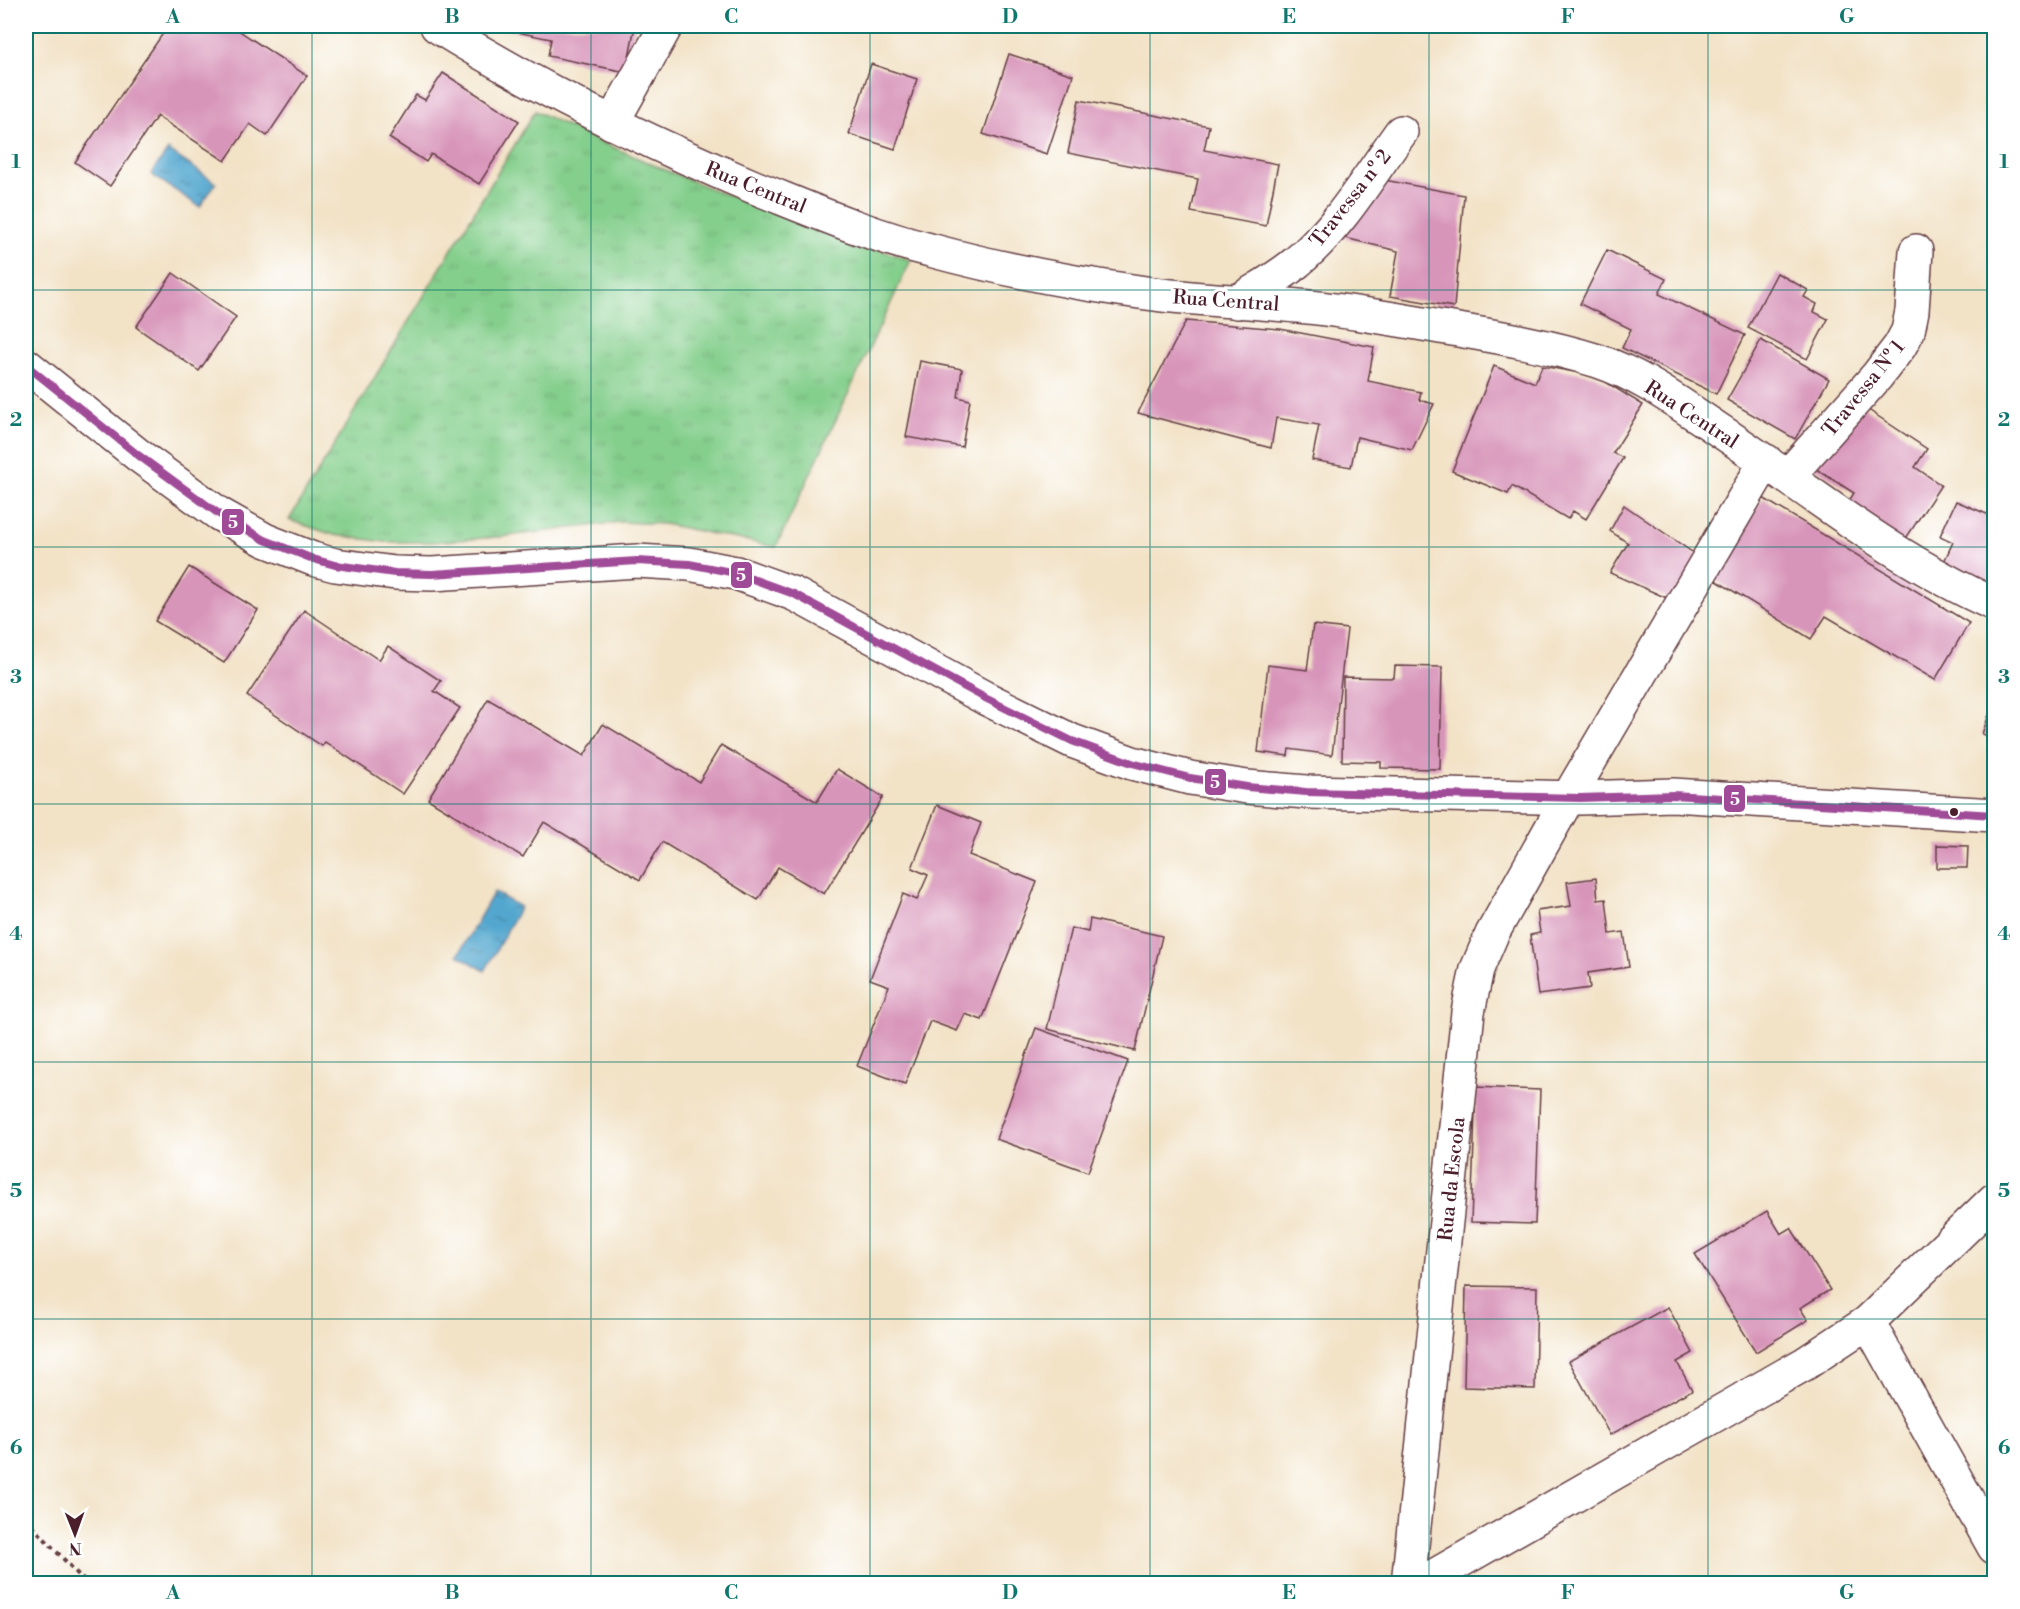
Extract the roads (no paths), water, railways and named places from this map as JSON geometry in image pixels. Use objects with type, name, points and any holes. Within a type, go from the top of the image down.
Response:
[{"type":"street","name":"Rua Central","points":[[437,26],[479,52],[612,123],[700,164],[861,229],[927,250],[1008,269],[1088,284],[1192,299],[1297,306],[1363,314],[1477,333],[1598,361],[1625,372],[1668,396],[1895,551],[1954,585],[1995,603]]},
{"type":"street","points":[[612,123],[666,26]]},
{"type":"street","name":"Travessa nº 2","points":[[1237,302],[1297,262],[1317,244],[1350,203],[1401,132]]},
{"type":"street","name":"Travessa Nº 1","points":[[1568,798],[1776,469],[1877,376],[1900,346],[1908,331],[1912,311],[1916,251]]},
{"type":"street","points":[[26,365],[138,455],[219,514],[265,540],[335,565],[376,572],[432,574],[638,561],[713,567],[760,580],[794,594],[985,698],[1053,732],[1103,753],[1190,778],[1246,787],[1306,792],[1568,798],[1673,795],[1995,815]]},
{"type":"street","name":"Rua da Escola","points":[[1408,1584],[1468,1012],[1474,979],[1492,934],[1568,798]]},
{"type":"street","points":[[1420,1584],[1806,1363],[1868,1322],[1995,1200]]},
{"type":"street","points":[[1868,1322],[1995,1547]]},
{"type":"water","points":[[168,150],[216,183],[200,207],[151,174]]},
{"type":"water","points":[[494,892],[520,907],[485,971],[458,955]]}]
